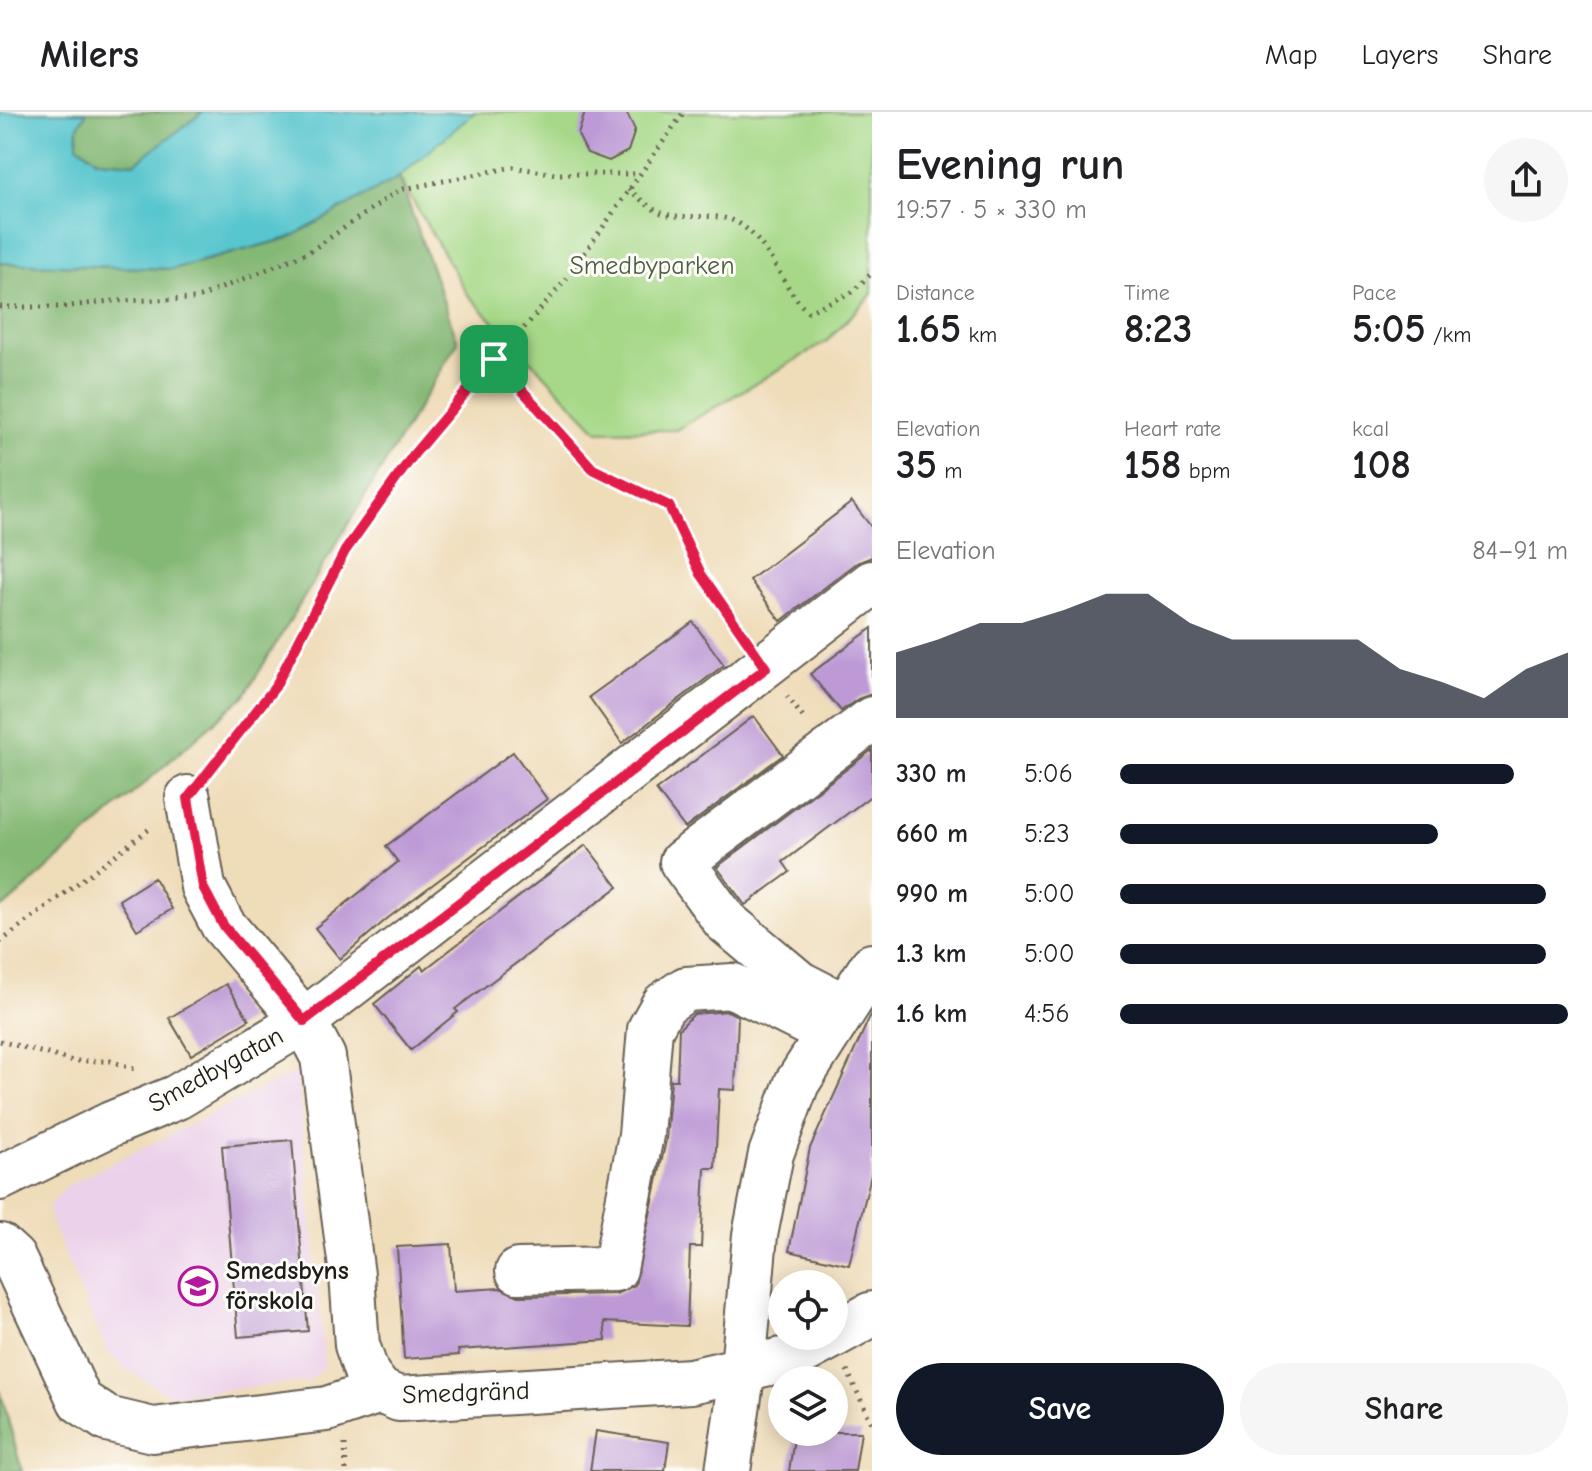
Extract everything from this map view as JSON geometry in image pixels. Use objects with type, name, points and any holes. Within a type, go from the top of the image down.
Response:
[{"type":"street","name":"Smedbygatan","points":[[0,1178],[111,1124],[177,1097],[304,1021],[766,668],[872,583]]},
{"type":"street","points":[[835,1019],[799,983],[725,921],[682,862],[872,719]]},
{"type":"street","name":"Smedgränd","points":[[188,798],[203,887],[223,925],[304,1021],[323,1057],[352,1275],[357,1345],[367,1374],[380,1391],[399,1399],[691,1381],[791,1358],[806,1350]]},
{"type":"street","points":[[728,1471],[743,1369],[755,1235],[771,1154],[797,1083],[835,1019],[872,966]]},
{"type":"street","points":[[518,1271],[615,1269],[641,1135],[650,1029],[664,1004],[686,989],[733,986],[835,1019]]},
{"type":"street","points":[[0,1246],[13,1258],[80,1401],[107,1419],[153,1430],[327,1409],[380,1391]]},
{"type":"street","name":"Smedgränd","points":[[848,1327],[872,1314]]},
{"type":"path","points":[[0,942],[84,881],[188,798],[275,687],[345,551],[414,454],[565,281],[684,112]]},
{"type":"path","points":[[0,307],[63,307],[109,301],[195,299],[309,252],[399,190],[513,167],[555,174],[638,174]]},
{"type":"path","points":[[628,189],[658,212],[725,218],[738,223],[753,234],[792,298],[808,312],[852,292],[872,273]]},
{"type":"path","points":[[494,359],[593,469],[669,506],[701,574],[829,753]]},
{"type":"path","points":[[0,1041],[73,1061],[110,1061],[147,1073],[177,1097]]},
{"type":"path","points":[[838,1350],[872,1424]]},
{"type":"path","points":[[345,1434],[346,1471]]},
{"type":"shaded area","name":"Smedsbyns förskola","points":[[297,1072],[325,1366],[309,1381],[169,1395],[127,1370],[106,1350],[51,1222],[49,1206],[66,1186]]},
{"type":"green space","points":[[87,112],[203,112],[136,163],[98,160],[76,145],[78,126]]},
{"type":"green space","name":"Smedbyparken","points":[[470,112],[872,112],[872,294],[826,342],[676,430],[598,431],[467,294],[399,177]]},
{"type":"green space","points":[[399,177],[458,342],[245,695],[5,906],[0,907],[0,263],[172,269],[289,238]]},
{"type":"green space","points":[[0,1390],[22,1471],[0,1471]]},
{"type":"water","points":[[0,112],[87,112],[78,126],[77,145],[98,160],[135,163],[203,112],[475,112],[399,177],[289,238],[172,269],[0,263]]},
{"type":"building","points":[[585,112],[626,112],[635,130],[628,151],[609,161],[587,153],[578,135]]},
{"type":"building","points":[[852,502],[872,528],[872,557],[857,563],[781,621],[750,580]]},
{"type":"building","points":[[693,622],[724,665],[622,743],[589,697]]},
{"type":"building","points":[[872,628],[872,694],[841,711],[810,674]]},
{"type":"building","points":[[754,716],[783,755],[685,828],[656,790]]},
{"type":"building","points":[[872,750],[872,795],[783,862],[790,872],[745,905],[717,867]]},
{"type":"building","points":[[513,752],[547,799],[388,918],[340,959],[315,928],[398,862],[386,846]]},
{"type":"building","points":[[586,845],[618,887],[455,1009],[458,1012],[411,1050],[374,1004],[421,966],[424,970]]},
{"type":"building","points":[[154,878],[172,909],[137,930],[119,900]]},
{"type":"building","points":[[226,984],[249,1020],[191,1055],[169,1018]]},
{"type":"building","points":[[728,1011],[738,1016],[735,1090],[719,1089],[715,1168],[705,1168],[701,1247],[690,1247],[687,1326],[604,1322],[606,1340],[458,1350],[459,1355],[404,1359],[397,1247],[451,1244],[454,1291],[500,1288],[519,1296],[616,1294],[635,1285],[666,1140],[671,1080],[677,1080],[679,1029],[694,1014]]},
{"type":"building","points":[[872,1012],[872,1171],[849,1265],[789,1251],[810,1148]]},
{"type":"building","points":[[292,1140],[308,1331],[238,1337],[222,1146]]},
{"type":"building","points":[[596,1431],[669,1442],[665,1471],[590,1471]]},
{"type":"building","points":[[848,1432],[861,1432],[855,1471],[789,1471],[793,1446],[848,1446]]},
{"type":"place","name":"Smedsbyns förskola","points":[[198,1286]]},
{"type":"route","points":[[494,359],[550,425],[593,469],[618,484],[669,506],[701,574],[766,668],[304,1021],[223,925],[203,887],[188,798],[275,687],[345,551],[414,454],[494,359]]}]
